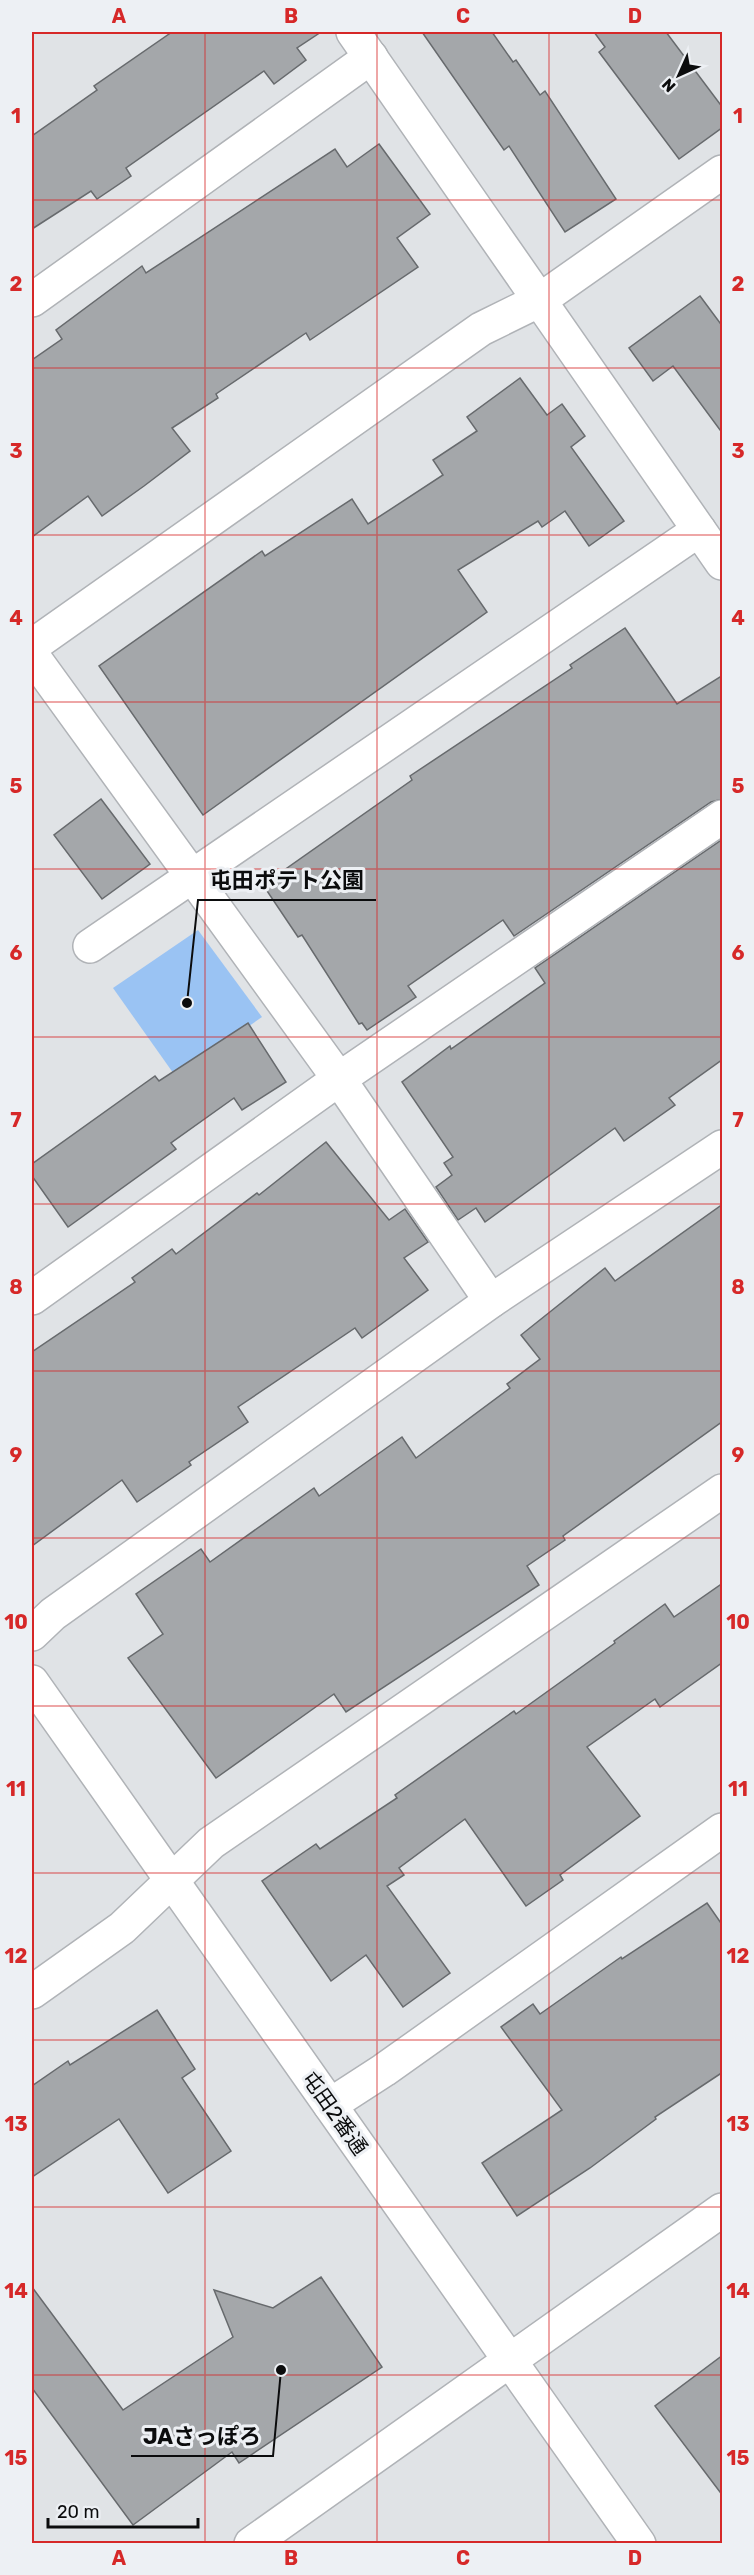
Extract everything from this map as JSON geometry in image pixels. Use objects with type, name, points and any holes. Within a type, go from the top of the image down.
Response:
[{"type":"street","points":[[32,300],[362,44],[723,563]]},
{"type":"street","points":[[32,646],[481,329],[540,300],[723,172]]},
{"type":"street","points":[[90,946],[699,530]]},
{"type":"street","points":[[32,655],[339,1079],[490,1301]]},
{"type":"street","points":[[32,1298],[339,1079],[723,817]]},
{"type":"street","points":[[32,1634],[53,1614],[490,1301],[723,1147]]},
{"type":"street","points":[[32,1992],[122,1928],[212,1843],[723,1491]]},
{"type":"street","name":"屯田2番通","points":[[32,1682],[639,2544]]},
{"type":"street","points":[[330,2105],[384,2070],[723,1830]]},
{"type":"street","points":[[251,2544],[723,2210]]},
{"type":"shaded area","points":[[198,930],[262,1017],[176,1077],[113,988]]},
{"type":"building","points":[[172,32],[321,32],[297,48],[306,60],[274,84],[264,71],[126,168],[131,176],[97,199],[91,191],[32,229],[32,136],[97,90],[94,86]]},
{"type":"building","points":[[422,32],[492,32],[513,62],[516,60],[540,95],[545,91],[616,199],[565,232],[509,146],[504,150]]},
{"type":"building","points":[[594,32],[666,32],[723,108],[723,127],[679,159],[599,52],[605,47]]},
{"type":"building","points":[[379,144],[430,214],[397,238],[418,267],[310,340],[306,333],[216,394],[218,398],[172,428],[190,451],[102,516],[88,496],[32,537],[32,360],[62,339],[56,330],[142,266],[146,273],[335,149],[347,167]]},
{"type":"building","points":[[700,296],[723,327],[723,434],[673,366],[653,381],[629,348]]},
{"type":"building","points":[[520,378],[547,415],[562,404],[585,436],[571,447],[624,521],[589,546],[565,511],[542,527],[538,521],[458,570],[487,612],[203,815],[99,666],[262,551],[265,556],[352,499],[368,524],[443,475],[433,460],[477,431],[467,417]]},
{"type":"building","points":[[625,628],[677,704],[723,675],[723,799],[711,802],[514,936],[503,920],[408,986],[416,997],[367,1030],[362,1023],[359,1024],[302,935],[298,937],[263,885],[412,780],[410,776],[572,668],[570,665]]},
{"type":"building","points":[[101,799],[150,864],[102,899],[54,835]]},
{"type":"building","points":[[723,839],[723,1059],[669,1098],[675,1105],[624,1141],[615,1128],[485,1222],[476,1208],[458,1220],[436,1187],[452,1175],[444,1163],[453,1157],[402,1082],[450,1046],[451,1049],[545,983],[535,968]]},
{"type":"building","points":[[248,1023],[286,1082],[242,1110],[234,1098],[171,1143],[176,1149],[68,1227],[32,1176],[32,1164],[155,1076],[159,1081]]},
{"type":"building","points":[[326,1142],[389,1220],[405,1209],[428,1242],[404,1258],[428,1290],[362,1338],[355,1328],[238,1407],[248,1422],[189,1462],[191,1465],[137,1502],[122,1480],[32,1546],[32,1352],[135,1282],[132,1278],[172,1249],[176,1254],[257,1193],[259,1195]]},
{"type":"building","points":[[723,1204],[723,1421],[563,1536],[565,1540],[527,1566],[539,1585],[346,1712],[334,1694],[216,1778],[128,1658],[163,1634],[136,1594],[201,1549],[210,1562],[314,1488],[319,1496],[402,1437],[416,1458],[510,1388],[507,1384],[540,1359],[521,1335],[605,1268],[615,1281]]},
{"type":"building","points":[[723,1583],[723,1662],[660,1707],[655,1699],[587,1747],[640,1816],[560,1875],[563,1880],[526,1906],[465,1819],[399,1868],[404,1875],[387,1886],[450,1973],[403,2007],[366,1955],[331,1981],[262,1881],[316,1844],[320,1849],[397,1798],[395,1795],[514,1711],[516,1714],[665,1604],[674,1617]]},
{"type":"building","points":[[707,1903],[723,1926],[723,2072],[655,2117],[656,2119],[590,2168],[517,2216],[482,2163],[562,2110],[501,2027],[533,2004],[540,2014],[621,1957],[622,1959]]},
{"type":"building","points":[[157,2010],[195,2069],[182,2078],[231,2151],[168,2193],[119,2119],[32,2177],[32,2086],[68,2061],[70,2065]]},
{"type":"building","points":[[321,2277],[382,2367],[239,2463],[232,2452],[133,2525],[32,2388],[32,2287],[123,2410],[233,2337],[214,2290],[273,2308]]},
{"type":"building","points":[[723,2355],[723,2496],[655,2406]]},
{"type":"place","name":"屯田ポテト公園","points":[[187,1003]]},
{"type":"place","name":"JAさっぽろ","points":[[281,2370]]}]
